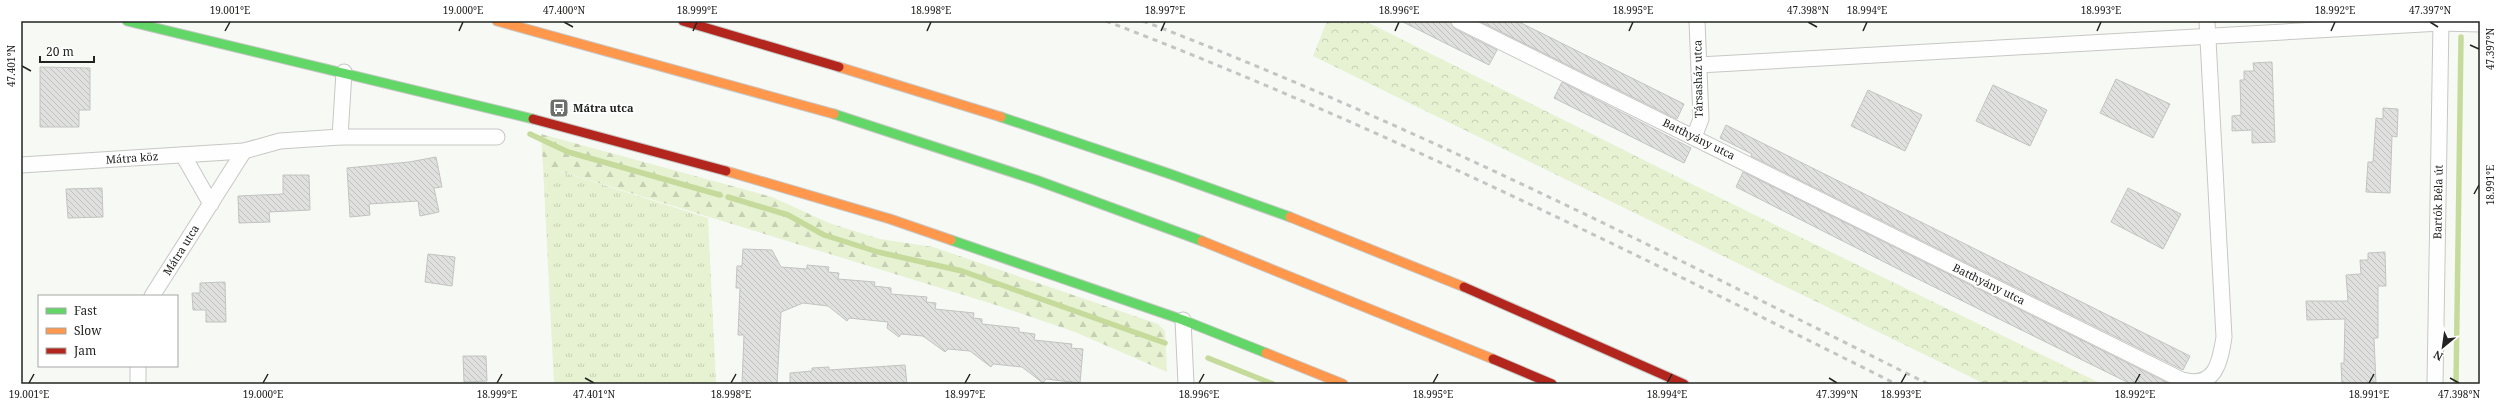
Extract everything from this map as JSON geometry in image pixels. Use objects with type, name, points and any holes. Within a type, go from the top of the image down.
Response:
[{"type":"main road","points":[[127,21],[540,120],[730,172],[890,219],[1183,320],[1342,384]]},
{"type":"main road","points":[[497,21],[852,119],[963,155],[1280,272],[1552,384]]},
{"type":"main road","points":[[683,21],[979,108],[1241,199],[1458,286],[1684,384]]},
{"type":"street","name":"Batthyány utca","points":[[1459,21],[1694,136],[2182,380],[2195,383],[2209,378],[2220,362],[2224,337],[2208,28]]},
{"type":"street","name":"Társasház utca","points":[[1694,136],[1701,119],[1697,21]]},
{"type":"street","points":[[1699,65],[2208,28],[2441,22],[2480,24]]},
{"type":"street","name":"Bartók Béla út","points":[[2435,384],[2441,22]]},
{"type":"street","points":[[340,137],[344,72]]},
{"type":"street","points":[[244,151],[280,141],[340,137],[497,137]]},
{"type":"street","name":"Mátra köz","points":[[21,165],[244,151]]},
{"type":"street","name":"Mátra utca","points":[[153,295],[244,151]]},
{"type":"street","points":[[183,155],[211,204]]},
{"type":"street","points":[[1183,320],[1186,384]]},
{"type":"street","points":[[138,367],[138,384]]},
{"type":"green space","points":[[1327,21],[1365,21],[1714,195],[2102,384],[1985,384],[1313,56]]},
{"type":"green space","points":[[541,134],[772,197],[829,223],[880,239],[933,247],[1158,324],[1165,331],[1167,372],[1075,332],[996,305],[543,166]]},
{"type":"green space","points":[[543,166],[708,218],[716,384],[554,384]]},
{"type":"building","points":[[1401,21],[1450,21],[1455,29],[1497,50],[1489,65]]},
{"type":"building","points":[[1479,21],[1517,21],[1684,104],[1677,119]]},
{"type":"building","points":[[2272,62],[2275,142],[2252,143],[2252,130],[2232,131],[2232,116],[2241,115],[2240,80],[2244,80],[2244,71],[2254,71],[2253,63]]},
{"type":"building","points":[[40,67],[90,68],[90,110],[79,110],[79,127],[40,127]]},
{"type":"building","points":[[2116,79],[2170,104],[2153,138],[2100,113]]},
{"type":"building","points":[[1562,82],[1691,148],[1684,163],[1554,98]]},
{"type":"building","points":[[1993,85],[2047,110],[2030,146],[1976,121]]},
{"type":"building","points":[[1868,90],[1922,115],[1905,151],[1851,126]]},
{"type":"building","points":[[2383,108],[2398,109],[2397,137],[2392,136],[2390,193],[2366,192],[2368,162],[2373,162],[2376,118],[2383,119]]},
{"type":"building","points":[[1726,125],[2190,356],[2183,370],[1751,156],[1752,154],[1720,138]]},
{"type":"building","points":[[436,157],[442,187],[434,188],[439,212],[420,216],[418,201],[369,204],[370,215],[350,217],[347,168],[409,162]]},
{"type":"building","points":[[1743,172],[2170,384],[2131,384],[1914,277],[1736,187]]},
{"type":"building","points":[[283,175],[309,175],[310,210],[269,212],[270,222],[239,223],[238,196],[283,194]]},
{"type":"building","points":[[102,188],[103,217],[68,218],[66,189]]},
{"type":"building","points":[[2128,188],[2181,214],[2163,249],[2111,222]]},
{"type":"building","points":[[743,249],[772,250],[781,267],[807,269],[807,265],[829,267],[828,272],[839,273],[838,279],[875,282],[874,286],[891,288],[891,294],[927,297],[926,302],[936,303],[935,309],[974,313],[973,318],[982,319],[982,324],[1019,328],[1019,332],[1035,334],[1034,340],[1072,344],[1071,348],[1083,349],[1080,383],[1046,379],[1043,383],[1022,367],[993,364],[991,367],[970,351],[948,349],[945,352],[923,336],[901,334],[899,337],[887,328],[888,322],[849,318],[847,321],[828,306],[803,303],[781,312],[777,384],[742,384],[744,335],[738,335],[740,288],[736,288],[737,266],[742,266]]},
{"type":"building","points":[[2385,252],[2386,286],[2378,286],[2378,338],[2374,338],[2376,384],[2342,384],[2341,363],[2344,363],[2345,319],[2307,320],[2306,301],[2348,301],[2346,275],[2361,274],[2360,260],[2368,260],[2368,253]]},
{"type":"building","points":[[428,254],[455,257],[452,286],[425,282]]},
{"type":"building","points":[[225,282],[226,322],[206,322],[206,310],[193,310],[192,293],[200,293],[200,283]]},
{"type":"building","points":[[463,356],[486,356],[487,381],[464,382]]},
{"type":"building","points":[[905,365],[907,384],[790,384],[790,373],[812,371],[812,368],[829,367],[829,370]]},
{"type":"waterway","points":[[2456,384],[2461,37]]},
{"type":"waterway","points":[[530,134],[568,152],[720,195]]},
{"type":"waterway","points":[[728,197],[788,215],[824,235],[878,252],[962,271],[1165,343]]},
{"type":"waterway","points":[[1208,358],[1273,384]]},
{"type":"railway","points":[[1106,21],[1308,103],[1407,147],[1604,239],[1896,384]]},
{"type":"railway","points":[[1143,21],[1244,61],[1442,147],[1734,287],[1928,384]]},
{"type":"traffic: fast","points":[[127,21],[533,119]]},
{"type":"traffic: fast","points":[[834,114],[1036,180],[1202,241]]},
{"type":"traffic: fast","points":[[1001,117],[1170,174],[1290,217]]},
{"type":"traffic: fast","points":[[951,240],[1183,320],[1266,353]]},
{"type":"traffic: slow","points":[[497,21],[834,114]]},
{"type":"traffic: slow","points":[[839,67],[1001,117]]},
{"type":"traffic: slow","points":[[726,171],[890,219],[951,240]]},
{"type":"traffic: slow","points":[[1290,217],[1464,287]]},
{"type":"traffic: slow","points":[[1202,241],[1493,359]]},
{"type":"traffic: slow","points":[[1266,353],[1343,384]]},
{"type":"traffic: jam","points":[[683,21],[839,67]]},
{"type":"traffic: jam","points":[[533,119],[726,171]]},
{"type":"traffic: jam","points":[[1464,287],[1684,384]]},
{"type":"traffic: jam","points":[[1493,359],[1552,384]]},
{"type":"place","name":"Mátra utca","points":[[559,108]]}]
